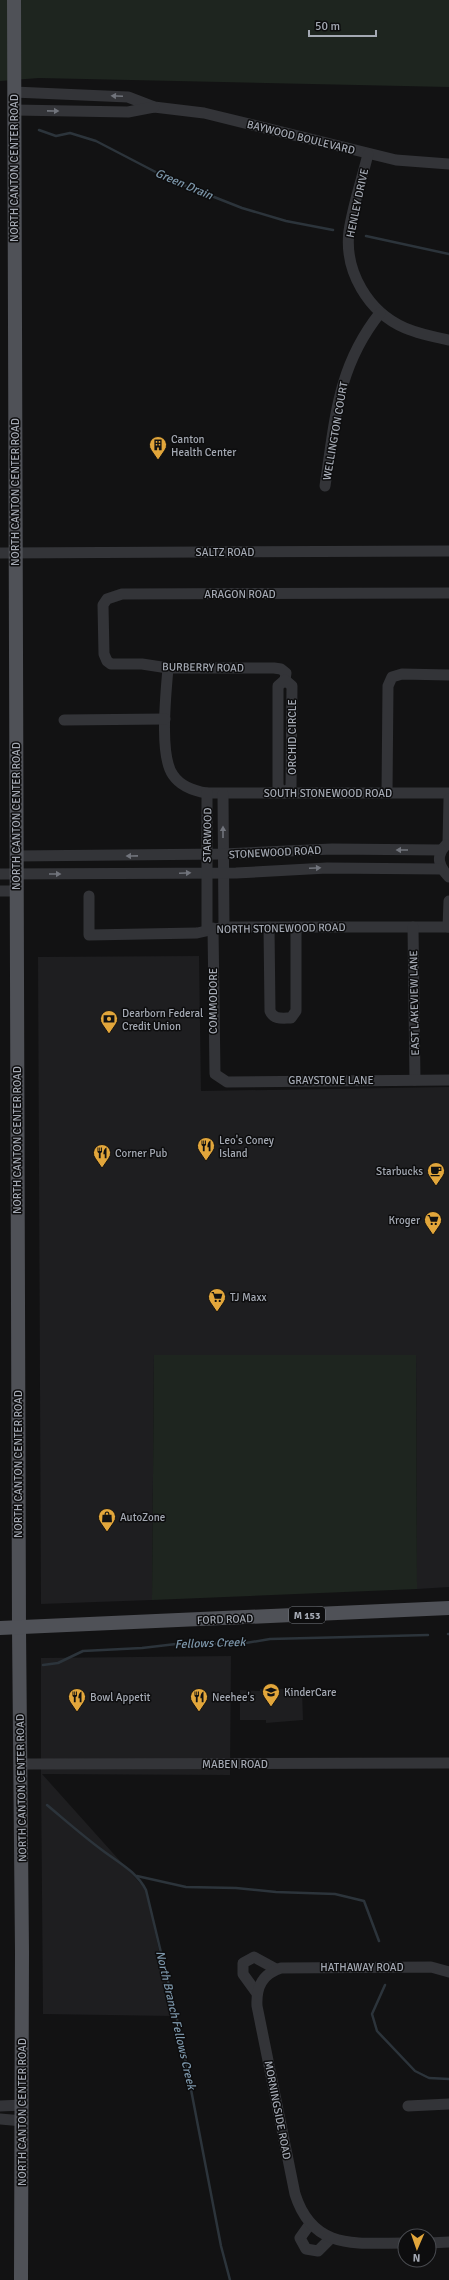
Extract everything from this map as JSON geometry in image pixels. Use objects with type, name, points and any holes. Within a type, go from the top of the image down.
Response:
[{"type":"main road","name":"NORTH CANTON CENTER ROAD","points":[[14,0],[19,1628],[22,1764],[23,2121],[21,2280]]},
{"type":"main road","name":"FORD ROAD","points":[[0,1628],[449,1608]]},
{"type":"street","name":"BAYWOOD BOULEVARD","points":[[14,92],[128,96],[154,107],[212,114],[368,154],[411,162],[449,164]]},
{"type":"street","name":"BAYWOOD BOULEVARD","points":[[14,110],[128,112],[154,107]]},
{"type":"street","name":"HENLEY DRIVE","points":[[368,154],[352,220],[349,250],[352,267],[360,288],[380,312],[404,328],[449,340]]},
{"type":"street","name":"WELLINGTON COURT","points":[[325,486],[344,376],[358,344],[380,312]]},
{"type":"street","name":"SALTZ ROAD","points":[[0,553],[449,551]]},
{"type":"street","name":"ARAGON ROAD","points":[[118,664],[111,664],[107,661],[104,654],[104,605],[107,599],[114,595],[449,593]]},
{"type":"street","name":"BURBERRY ROAD","points":[[118,664],[142,664],[168,668],[274,668],[281,669],[285,677]]},
{"type":"street","name":"STARWOOD","points":[[168,668],[165,720],[166,758],[172,774],[186,787],[207,794],[206,872],[215,928]]},
{"type":"street","points":[[387,793],[388,686],[392,677],[402,674],[449,675]]},
{"type":"street","name":"ORCHID CIRCLE","points":[[285,677],[278,686],[278,788],[285,793]]},
{"type":"street","points":[[64,720],[165,720]]},
{"type":"street","name":"SOUTH STONEWOOD ROAD","points":[[207,794],[449,793]]},
{"type":"street","name":"STARWOOD","points":[[215,928],[224,872],[223,794]]},
{"type":"street","points":[[445,873],[439,862],[446,844],[449,799]]},
{"type":"street","name":"STONEWOOD ROAD","points":[[16,856],[223,854],[446,844]]},
{"type":"street","points":[[109,856],[109,874]]},
{"type":"street","name":"STONEWOOD ROAD","points":[[0,874],[224,872],[327,868],[445,873]]},
{"type":"street","points":[[0,891],[16,891]]},
{"type":"street","name":"NORTH STONEWOOD ROAD","points":[[89,896],[89,935],[197,933],[215,928],[449,927]]},
{"type":"street","points":[[449,901],[449,927]]},
{"type":"street","points":[[269,927],[270,1011],[272,1016],[277,1018],[291,1018],[296,1011],[296,927]]},
{"type":"street","name":"EAST LAKEVIEW LANE","points":[[413,927],[415,1080]]},
{"type":"street","name":"COMMODORE","points":[[215,928],[215,1074]]},
{"type":"street","name":"GRAYSTONE LANE","points":[[215,1074],[227,1082],[449,1080]]},
{"type":"street","name":"MABEN ROAD","points":[[22,1764],[449,1764]]},
{"type":"street","name":"MORNINGSIDE ROAD","points":[[276,1970],[254,1957],[243,1963],[243,1974],[256,1992],[257,2006],[295,2194],[299,2206],[310,2224],[331,2238],[356,2243],[397,2243]]},
{"type":"street","name":"HATHAWAY ROAD","points":[[256,1992],[265,1977],[276,1970],[288,1967],[431,1967],[449,1972]]},
{"type":"street","points":[[408,2106],[449,2104]]},
{"type":"street","points":[[0,2106],[23,2105]]},
{"type":"street","points":[[0,2119],[23,2121]]},
{"type":"street","points":[[310,2224],[300,2238],[306,2249],[318,2251],[331,2238]]},
{"type":"street","points":[[437,2243],[449,2242]]},
{"type":"shaded area","points":[[0,0],[449,0],[449,87],[39,78],[0,81]]},
{"type":"shaded area","points":[[199,956],[201,1091],[449,1087],[449,1587],[417,1589],[416,1355],[154,1355],[152,1600],[41,1604],[38,957]]},
{"type":"shaded area","points":[[154,1355],[416,1355],[417,1589],[152,1600]]},
{"type":"shaded area","points":[[231,1656],[230,1775],[42,1774],[146,1890],[173,2016],[43,2014],[41,1658]]},
{"type":"shaded area","name":"KinderCare","points":[[269,1686],[277,1686],[277,1689],[286,1689],[286,1691],[302,1690],[303,1720],[266,1723],[266,1720],[240,1720],[240,1690],[260,1691],[260,1689],[269,1689]]},
{"type":"waterway","name":"Green Drain","points":[[39,130],[56,136],[70,133],[96,141],[171,180],[242,208],[286,221],[333,230]]},
{"type":"waterway","name":"Green Drain","points":[[366,236],[449,254]]},
{"type":"waterway","name":"Fellows Creek","points":[[43,1665],[58,1663],[83,1651],[142,1648],[193,1642],[234,1645],[270,1639],[428,1635]]},
{"type":"waterway","name":"North Branch Fellows Creek","points":[[47,1805],[88,1839],[132,1872],[146,1890],[180,2032],[221,2246],[230,2280]]},
{"type":"waterway","points":[[137,1876],[186,1887],[236,1888],[276,1892],[335,1894],[364,1901],[379,1941]]},
{"type":"waterway","points":[[385,1985],[372,2014],[377,2031],[415,2071],[429,2078],[449,2079]]},
{"type":"place","name":"Canton Health Center","points":[[158,460]]},
{"type":"place","name":"Dearborn Federal Credit Union","points":[[109,1034]]},
{"type":"place","name":"Leo's Coney Island","points":[[206,1161]]},
{"type":"place","name":"Corner Pub","points":[[102,1168]]},
{"type":"place","name":"Starbucks","points":[[436,1186]]},
{"type":"place","name":"Kroger","points":[[433,1235]]},
{"type":"place","name":"TJ Maxx","points":[[217,1312]]},
{"type":"place","name":"AutoZone","points":[[107,1532]]},
{"type":"place","name":"KinderCare","points":[[271,1707]]},
{"type":"place","name":"Bowl Appetit","points":[[77,1712]]},
{"type":"place","name":"Neehee's","points":[[199,1712]]}]
